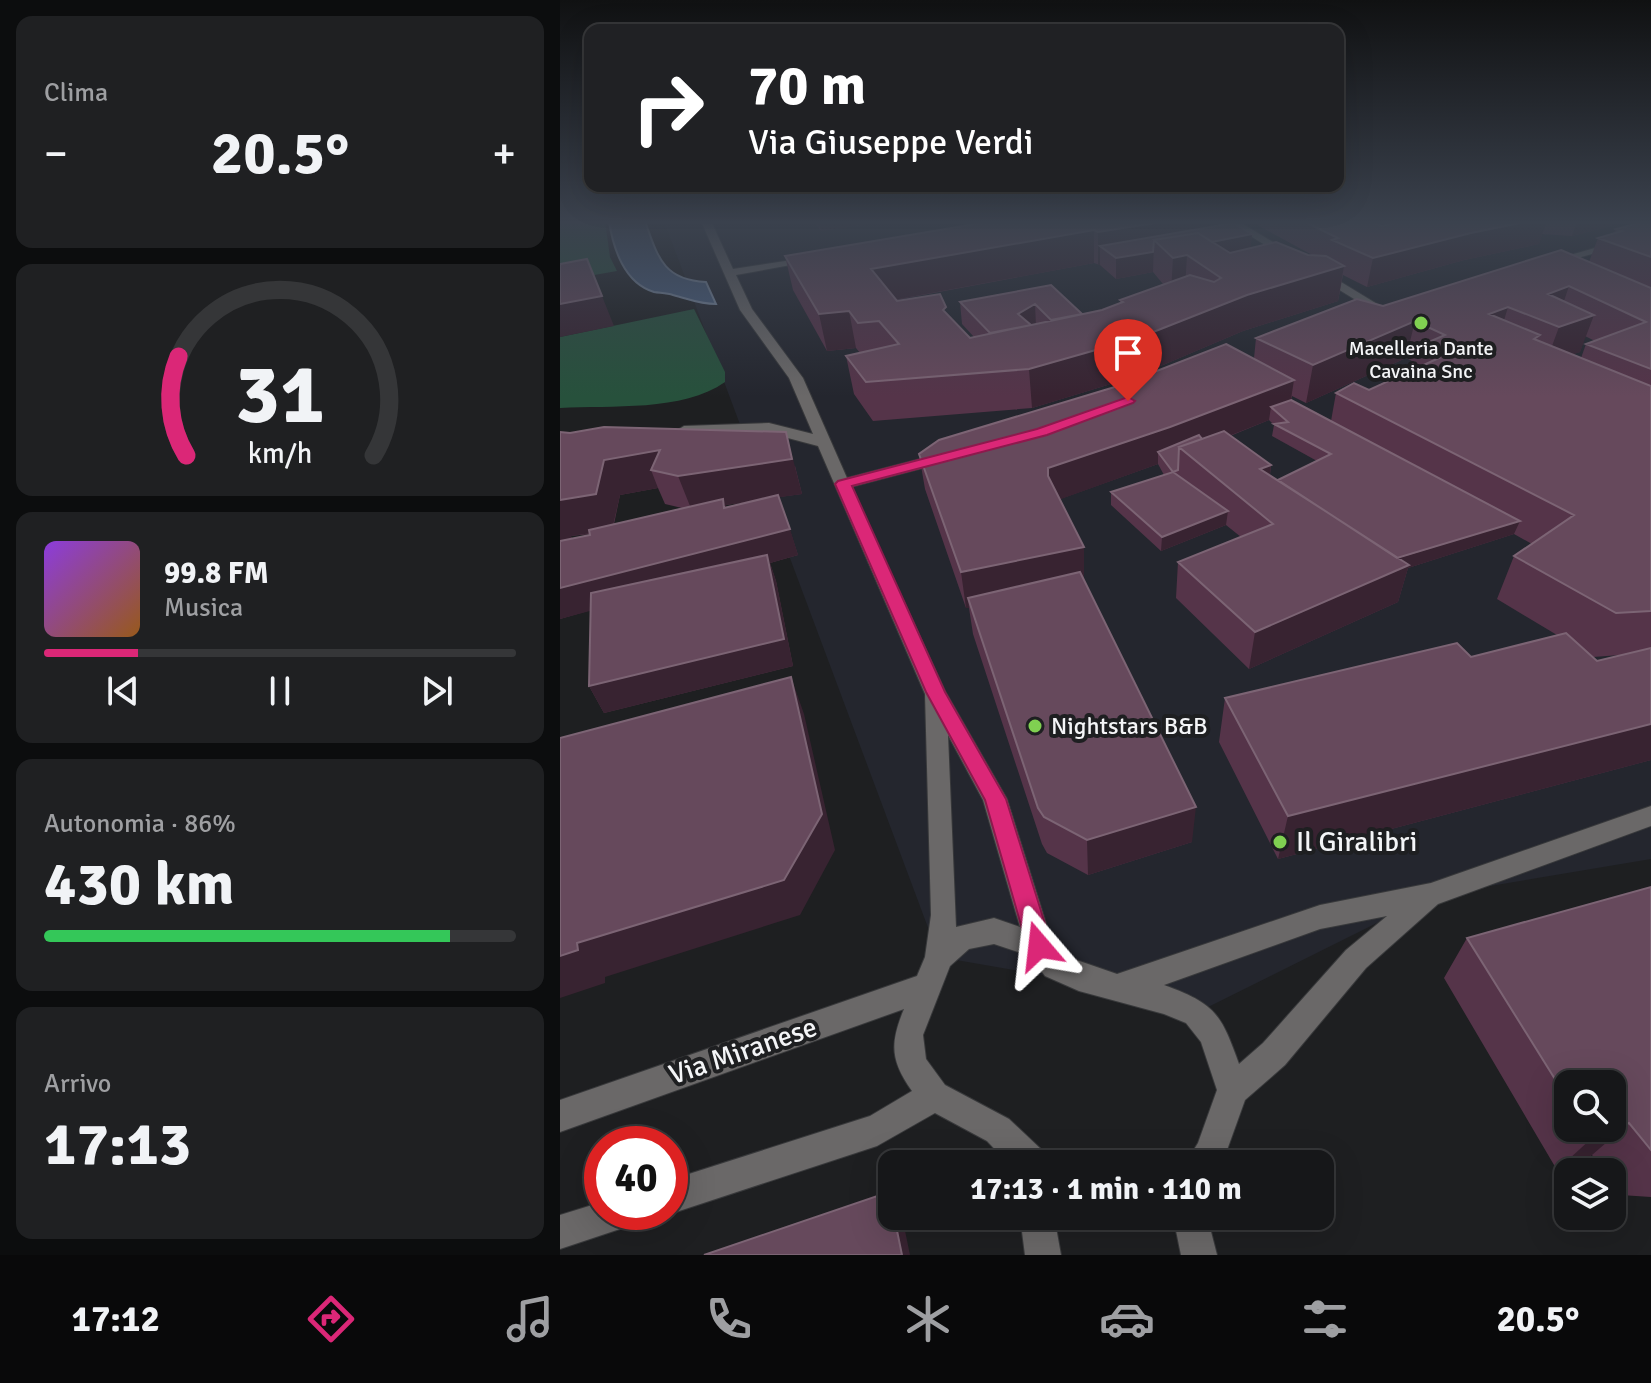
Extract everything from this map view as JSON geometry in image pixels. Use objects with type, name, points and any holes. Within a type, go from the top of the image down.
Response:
[{"type":"street","points":[[733,280],[746,310],[796,378],[935,692],[995,799],[1039,946],[1055,966],[1089,981],[1166,1000],[1196,1013],[1213,1033],[1233,1090]]},
{"type":"street","points":[[1328,280],[1374,312],[1396,306]]},
{"type":"street","points":[[671,431],[769,428],[824,443]]},
{"type":"street","points":[[843,484],[965,452]]},
{"type":"street","points":[[935,692],[944,915],[939,957],[908,1035],[914,1068],[934,1096],[998,1130],[1017,1150]]},
{"type":"street","points":[[1117,988],[1320,917],[1431,895],[1651,816]]},
{"type":"street","points":[[1211,1150],[1233,1090],[1274,1054],[1356,959],[1431,895]]},
{"type":"street","points":[[939,957],[962,938],[994,931],[1039,946]]},
{"type":"street","name":"Via Miranese","points":[[560,1116],[926,987]]},
{"type":"street","points":[[688,1191],[877,1130],[934,1096]]},
{"type":"street","points":[[560,1232],[584,1224]]},
{"type":"street","points":[[1039,1230],[1043,1255]]},
{"type":"street","points":[[1193,1230],[1199,1255]]},
{"type":"shaded area","points":[[686,280],[1651,280],[1651,859],[1431,896],[1196,1013],[1117,988],[939,957]]},
{"type":"green space","points":[[694,309],[725,372],[725,382],[708,392],[668,403],[560,408],[560,337]]},
{"type":"water","points":[[635,281],[706,282],[716,304],[654,292]]},
{"type":"building","points":[[560,280],[595,280],[602,296],[560,304]]},
{"type":"building","points":[[799,280],[880,280],[897,301],[940,294],[946,307],[943,310],[970,338],[1102,310],[1123,302],[1120,300],[1177,280],[1214,282],[1299,280],[1247,295],[1138,338],[1029,369],[866,382],[846,356],[899,344],[879,321],[858,323],[849,311],[819,314]]},
{"type":"building","points":[[1467,280],[1631,280],[1651,288],[1651,369],[1586,344],[1646,322],[1569,286],[1548,294],[1594,315],[1559,327],[1508,307],[1489,314],[1540,335],[1534,339],[1651,386],[1651,611],[1616,613],[1514,556],[1574,515],[1336,393],[1354,383],[1369,390],[1439,358],[1415,348],[1445,335],[1415,321],[1313,365],[1256,338],[1357,299],[1383,306]]},
{"type":"building","points":[[1051,285],[1082,314],[1051,320],[1035,304],[1018,314],[1031,325],[990,333],[960,302]]},
{"type":"building","points":[[1226,344],[1294,380],[1170,427],[1048,468],[1048,476],[1084,547],[961,572],[919,454],[939,440],[1118,386]]},
{"type":"building","points":[[1291,400],[1520,521],[1397,558],[1278,480],[1331,454],[1274,424],[1288,422],[1271,407]]},
{"type":"building","points":[[604,427],[786,432],[792,459],[678,476],[651,470],[660,450],[604,460],[596,494],[560,500],[560,432]]},
{"type":"building","points":[[1224,431],[1271,465],[1260,469],[1409,565],[1255,632],[1178,562],[1273,524],[1179,447]]},
{"type":"building","points":[[1199,435],[1202,439],[1179,447],[1178,470],[1173,472],[1158,452]]},
{"type":"building","points":[[1173,472],[1228,511],[1162,537],[1111,492]]},
{"type":"building","points":[[778,495],[790,529],[560,588],[560,541],[590,535],[589,530],[723,499],[724,508]]},
{"type":"building","points":[[767,555],[784,639],[589,686],[591,593]]},
{"type":"building","points":[[1080,572],[1196,807],[1087,840],[1044,817],[1038,808],[968,598]]},
{"type":"building","points":[[1566,633],[1597,661],[1651,648],[1651,724],[1288,816],[1225,698],[1457,643],[1471,657]]},
{"type":"building","points":[[791,677],[822,814],[784,880],[577,943],[578,950],[560,956],[560,738]]},
{"type":"building","points":[[1651,887],[1651,1150],[1629,1123],[1626,1124],[1626,1070],[1554,1070],[1554,1078],[1467,938]]},
{"type":"building","points":[[878,1196],[878,1230],[897,1230],[902,1255],[704,1255]]},
{"type":"place","name":"Macelleria Dante Cavaina Snc","points":[[1421,323]]},
{"type":"place","name":"Nightstars B&B","points":[[1035,726]]},
{"type":"place","name":"Il Giralibri","points":[[1280,842]]},
{"type":"route","points":[[1039,946],[995,799],[935,692],[843,484],[1042,432],[1128,401]]}]
